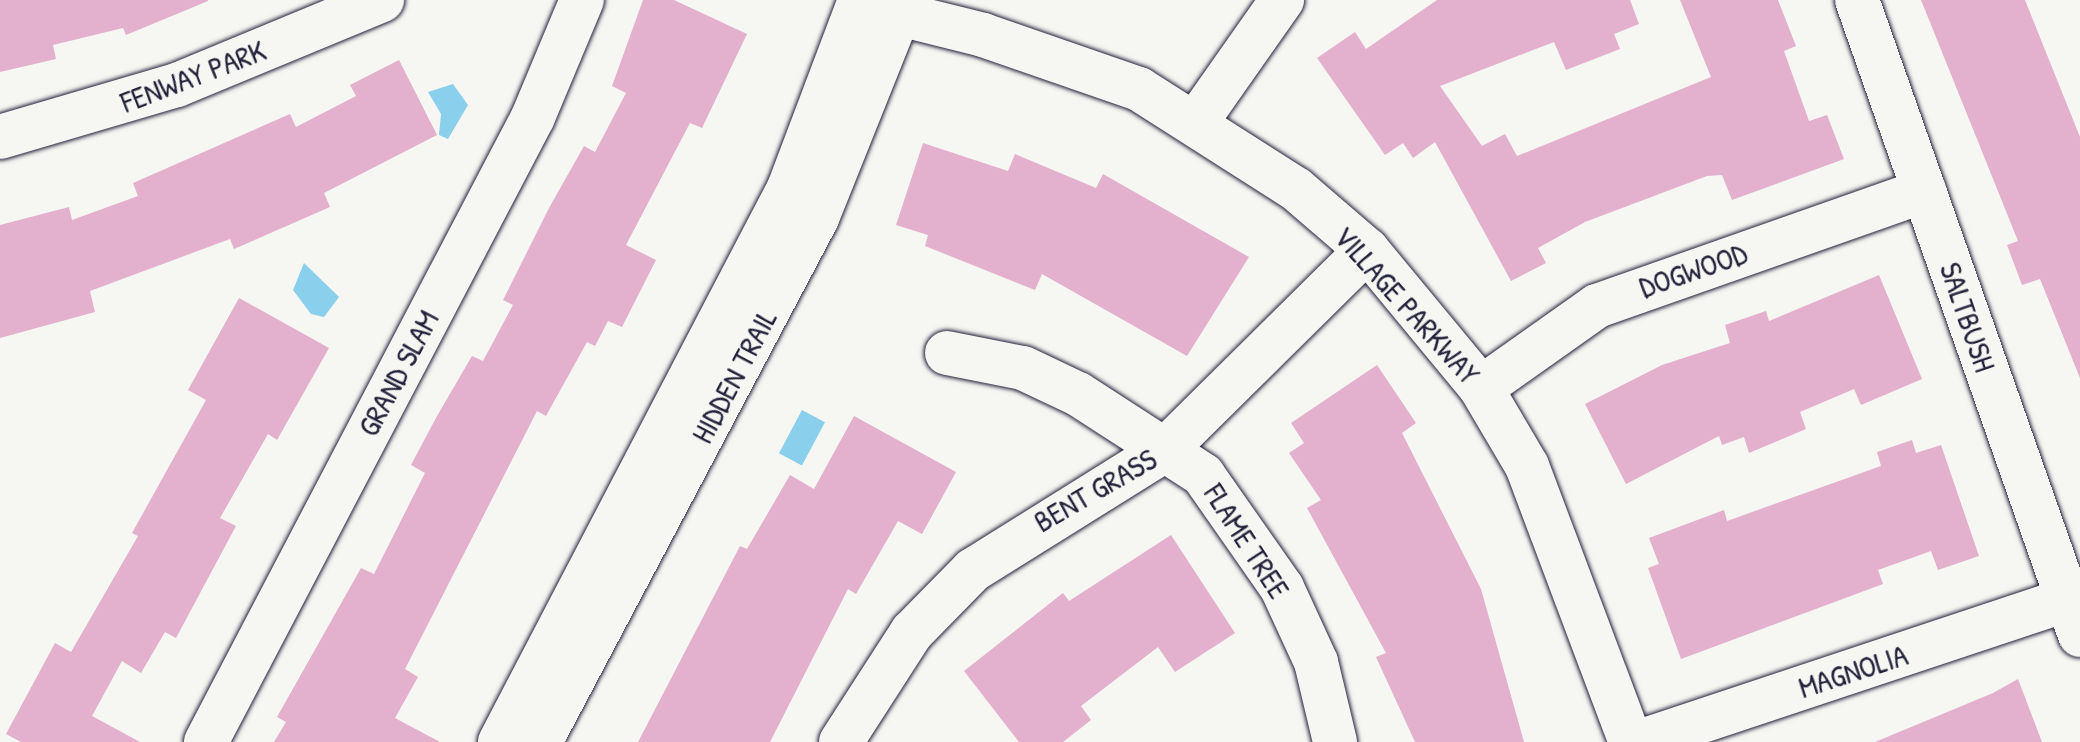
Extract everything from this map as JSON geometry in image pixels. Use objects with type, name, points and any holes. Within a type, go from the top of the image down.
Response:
[{"type":"street","name":"FENWAY PARK","points":[[0,137],[177,85],[382,0]]},
{"type":"street","name":"GRAND SLAM","points":[[206,742],[533,117],[582,0]]},
{"type":"street","points":[[1197,121],[1282,0]]},
{"type":"street","name":"SALTBUSH","points":[[1857,0],[2074,617]]},
{"type":"street","name":"VILLAGE PARKWAY","points":[[859,2],[903,7],[1065,60],[1197,121],[1296,189],[1367,250],[1481,388],[1527,466],[1565,554],[1631,742]]},
{"type":"street","name":"HIDDEN TRAIL","points":[[500,742],[789,188],[859,2]]},
{"type":"street","name":"HIDDEN TRAIL","points":[[540,742],[817,218],[903,7]]},
{"type":"street","name":"DOGWOOD","points":[[1481,388],[1597,306],[1924,191]]},
{"type":"street","name":"BENT GRASS","points":[[841,742],[912,632],[973,570],[1165,450],[1367,250]]},
{"type":"street","name":"FLAME TREE","points":[[947,353],[1023,368],[1203,475],[1282,588],[1316,662],[1335,742]]},
{"type":"street","name":"MAGNOLIA","points":[[1639,742],[2074,617]]},
{"type":"water","points":[[453,84],[468,105],[448,139],[439,135],[441,114],[428,92]]},
{"type":"water","points":[[304,263],[339,297],[324,317],[311,314],[293,290]]},
{"type":"water","points":[[802,410],[825,422],[802,465],[779,453]]},
{"type":"building","points":[[0,0],[208,1],[126,35],[123,28],[53,45],[56,59],[0,72]]},
{"type":"building","points":[[643,0],[674,0],[747,34],[702,128],[690,123],[626,245],[656,260],[622,327],[608,321],[595,346],[587,342],[546,416],[537,411],[405,669],[418,677],[395,718],[440,742],[274,742],[286,722],[277,717],[361,568],[374,574],[425,473],[411,465],[437,416],[472,356],[483,361],[513,305],[503,300],[549,208],[584,146],[595,152],[626,93],[612,86]]},
{"type":"building","points":[[1437,0],[1630,0],[1639,24],[1614,34],[1620,49],[1566,70],[1554,42],[1440,86],[1482,146],[1505,134],[1517,156],[1711,77],[1680,0],[1778,0],[1796,46],[1784,51],[1809,121],[1827,115],[1844,159],[1732,200],[1722,175],[1707,176],[1585,222],[1538,248],[1546,263],[1511,281],[1435,142],[1413,158],[1403,143],[1385,155],[1317,58],[1355,32],[1366,49]]},
{"type":"building","points":[[1921,0],[2025,0],[2080,137],[2080,378],[2040,279],[2022,285],[2007,245],[2018,241]]},
{"type":"building","points":[[399,60],[437,135],[324,193],[330,207],[234,249],[230,239],[90,291],[95,312],[0,338],[0,225],[69,207],[72,220],[138,196],[133,183],[290,114],[296,127],[356,96],[350,85]]},
{"type":"building","points":[[923,143],[1008,171],[1015,154],[1096,188],[1103,174],[1249,257],[1187,356],[1042,274],[1035,290],[925,246],[928,235],[896,225]]},
{"type":"building","points":[[1879,275],[1922,379],[1861,405],[1854,389],[1800,412],[1806,429],[1749,453],[1744,437],[1722,445],[1719,436],[1626,484],[1585,404],[1662,365],[1730,343],[1725,325],[1766,311],[1769,321]]},
{"type":"building","points":[[239,298],[329,348],[277,440],[268,434],[220,518],[236,526],[176,638],[165,632],[141,673],[122,661],[92,716],[140,742],[21,742],[6,734],[55,643],[71,652],[138,536],[132,533],[206,400],[188,390]]},
{"type":"building","points":[[1377,365],[1416,423],[1402,433],[1481,589],[1524,742],[1415,742],[1376,657],[1386,653],[1307,508],[1321,500],[1289,453],[1304,443],[1291,423]]},
{"type":"building","points":[[854,416],[956,472],[922,534],[898,521],[856,594],[848,589],[770,742],[638,742],[740,546],[747,549],[790,475],[814,489]]},
{"type":"building","points":[[1912,440],[1916,453],[1941,445],[1979,556],[1938,570],[1931,551],[1878,570],[1883,584],[1681,659],[1648,568],[1659,564],[1649,538],[1724,510],[1727,521],[1881,466],[1877,452]]},
{"type":"building","points":[[1171,535],[1235,633],[1175,672],[1158,647],[1081,706],[1091,720],[1063,742],[1019,742],[964,671],[1063,593],[1069,601]]},
{"type":"building","points":[[2018,679],[2042,742],[1875,742],[1993,693]]}]
